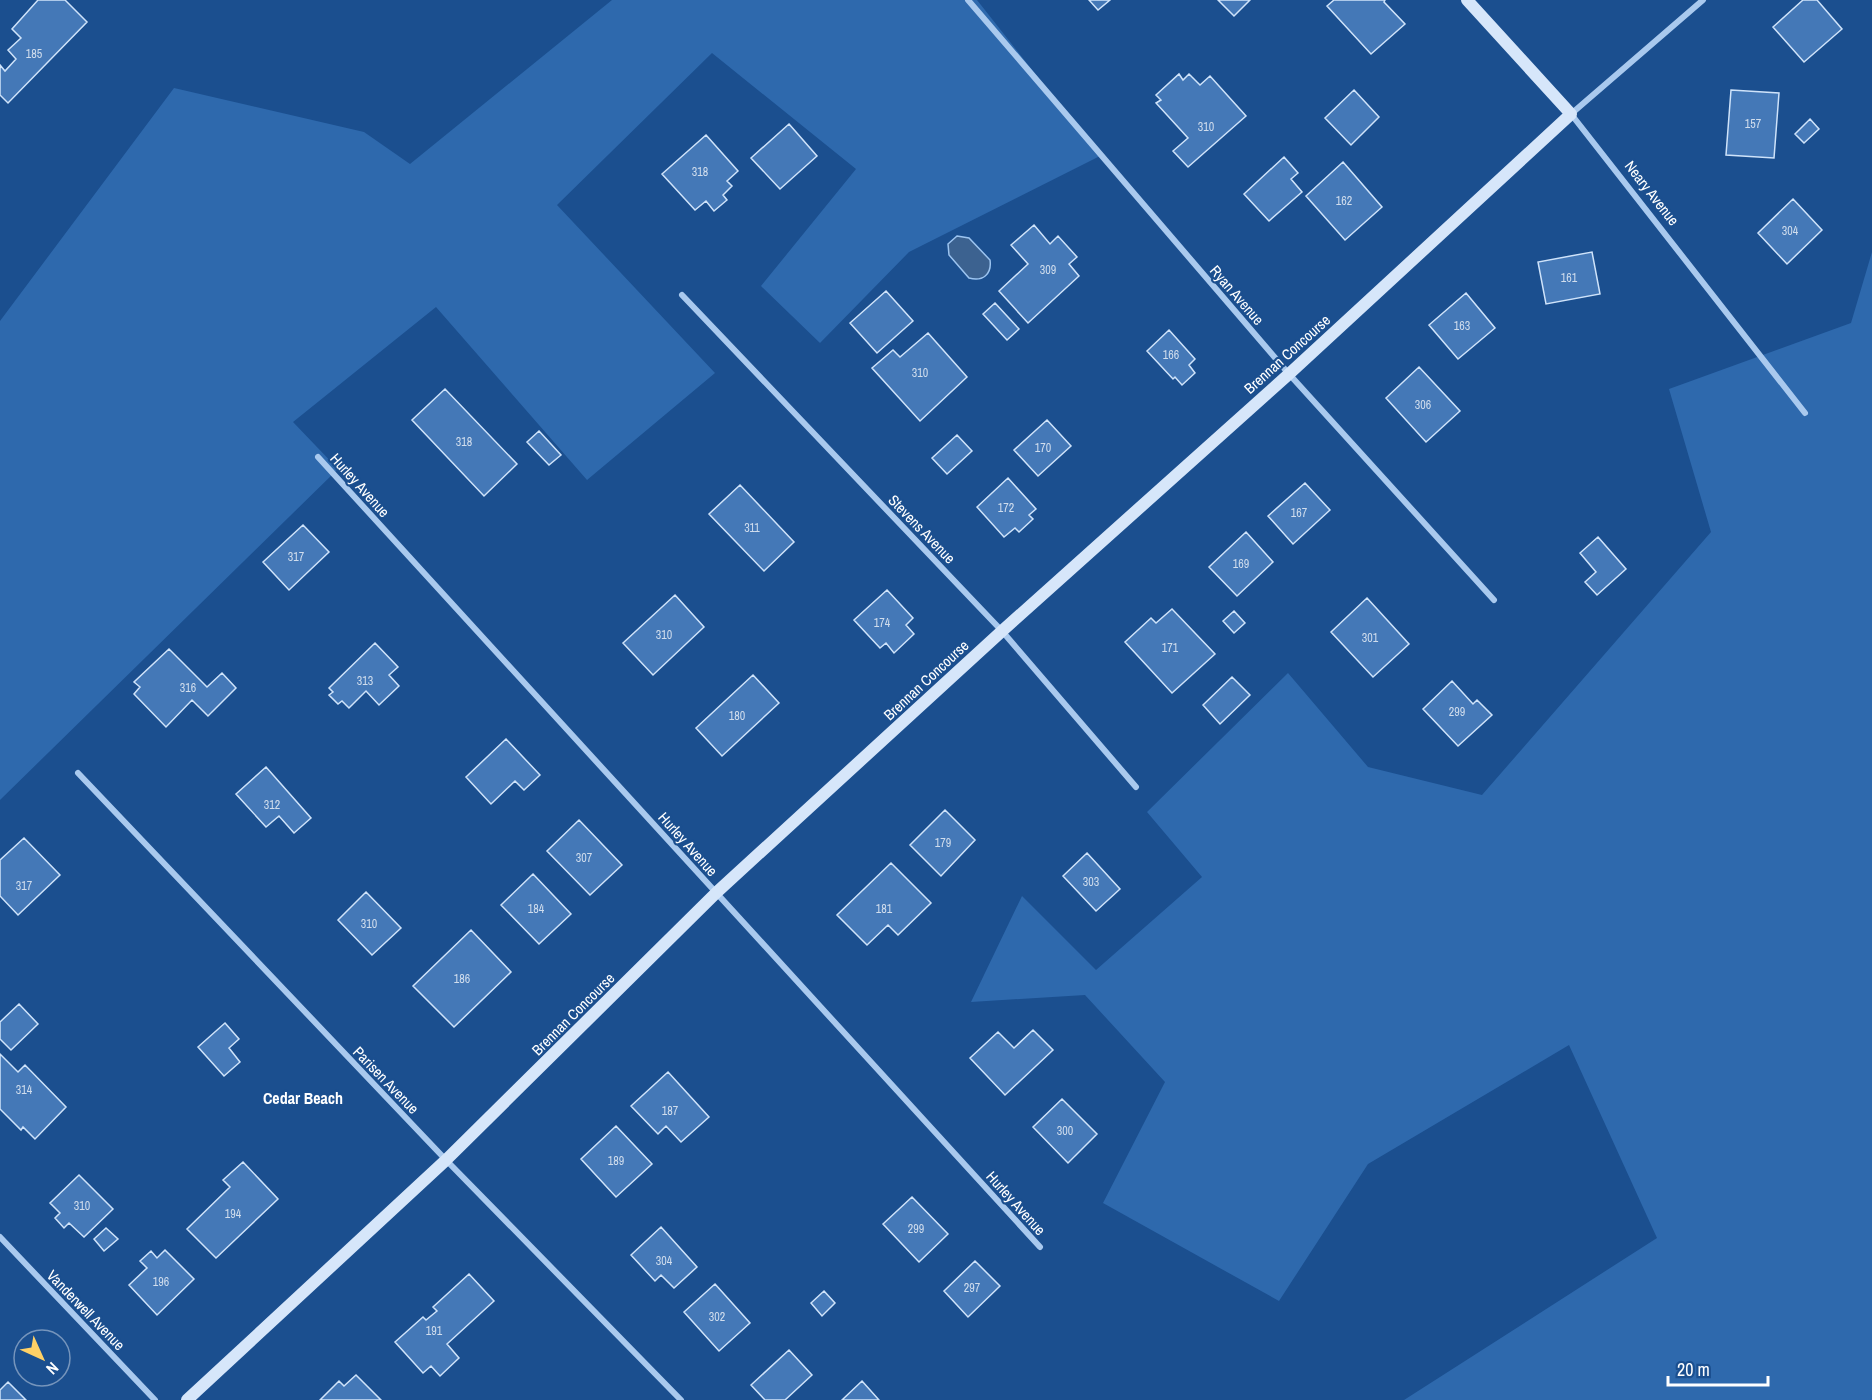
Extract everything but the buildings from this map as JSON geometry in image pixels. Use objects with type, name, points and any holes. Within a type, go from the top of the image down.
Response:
[{"type":"main road","name":"Neary Avenue","points":[[1467,0],[1571,114]]},
{"type":"main road","name":"Brennan Concourse","points":[[187,1400],[446,1161],[717,892],[1002,631],[1289,374],[1571,114]]},
{"type":"street","name":"Ryan Avenue","points":[[968,0],[1289,374],[1494,600]]},
{"type":"street","name":"Brennan Concourse","points":[[1571,114],[1703,0]]},
{"type":"street","name":"Neary Avenue","points":[[1571,114],[1805,412]]},
{"type":"street","name":"Stevens Avenue","points":[[682,295],[1002,631],[1136,787]]},
{"type":"street","name":"Hurley Avenue","points":[[318,457],[1040,1247]]},
{"type":"street","name":"Parisen Avenue","points":[[78,773],[446,1161],[681,1400]]},
{"type":"street","name":"Vanderwell Avenue","points":[[0,1237],[155,1400]]},
{"type":"shaded area","points":[[612,0],[977,0],[1100,156],[909,252],[820,343],[761,286],[856,169],[712,53],[557,205],[715,373],[587,480],[436,307],[293,422],[338,469],[0,800],[0,321],[174,88],[364,132],[410,164]]},
{"type":"shaded area","points":[[957,236],[969,238],[990,260],[990,269],[986,276],[978,279],[969,278],[949,255],[948,244]]},
{"type":"shaded area","points":[[1872,252],[1872,1400],[1404,1400],[1657,1238],[1569,1045],[1368,1164],[1279,1301],[1103,1203],[1165,1082],[1085,995],[971,1002],[1022,896],[1096,970],[1202,877],[1147,812],[1288,673],[1368,767],[1482,795],[1711,532],[1669,389],[1851,323]]},
{"type":"district","name":"Cedar Beach","points":[[303,1098]]}]
